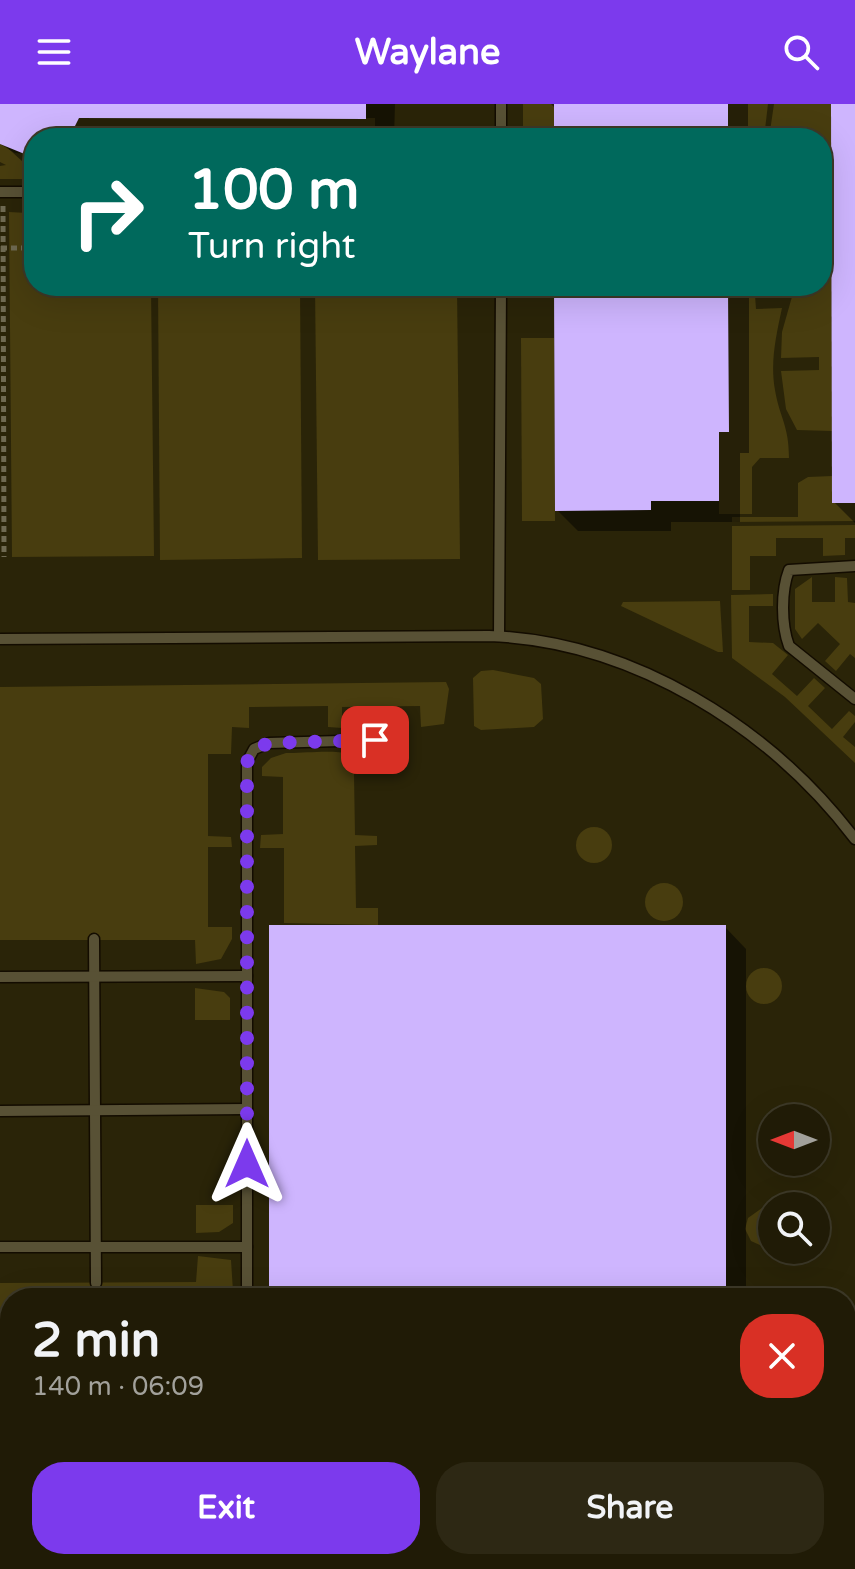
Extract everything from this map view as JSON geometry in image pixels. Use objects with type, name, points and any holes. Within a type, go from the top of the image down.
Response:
[{"type":"lane","points":[[501,104],[501,128]]},
{"type":"lane","points":[[1,192],[24,192]]},
{"type":"lane","points":[[499,636],[501,296]]},
{"type":"lane","points":[[855,566],[789,570],[785,582],[785,632],[789,646],[855,699]]},
{"type":"lane","points":[[0,639],[499,636],[569,647],[652,677],[689,695],[775,752],[830,806],[855,839]]},
{"type":"lane","points":[[247,1288],[247,762],[254,749],[269,743],[375,740]]},
{"type":"lane","points":[[94,939],[96,1283]]},
{"type":"lane","points":[[0,977],[247,976]]},
{"type":"lane","points":[[0,1111],[247,1109]]},
{"type":"lane","points":[[0,1247],[247,1247]]},
{"type":"path","points":[[1,192],[4,557]]},
{"type":"path","points":[[1,248],[24,248]]},
{"type":"shaded area","points":[[523,104],[554,104],[554,128],[523,128]]},
{"type":"shaded area","points":[[728,104],[768,104],[765,128],[728,128]]},
{"type":"shaded area","points":[[774,104],[831,104],[831,128],[770,128]]},
{"type":"shaded area","points":[[79,118],[375,118],[375,128],[74,128]]},
{"type":"shaded area","points":[[0,144],[15,153],[24,153],[24,179],[0,179],[0,166],[6,165],[0,162]]},
{"type":"shaded area","points":[[9,212],[24,213],[24,296],[151,296],[154,556],[12,557]]},
{"type":"shaded area","points":[[158,296],[300,296],[302,558],[160,560]]},
{"type":"shaded area","points":[[315,296],[457,296],[460,559],[318,560]]},
{"type":"shaded area","points":[[728,296],[755,296],[756,309],[782,308],[773,369],[777,400],[788,438],[789,458],[760,458],[752,467],[752,514],[719,514],[719,432],[729,432]]},
{"type":"shaded area","points":[[792,296],[832,296],[832,431],[797,430],[786,409],[781,371],[819,370],[819,357],[781,358],[782,332]]},
{"type":"shaded area","points":[[521,338],[554,338],[555,521],[522,521]]},
{"type":"shaded area","points":[[832,476],[832,503],[855,503],[855,521],[732,522],[732,517],[798,517],[798,483],[808,477]]},
{"type":"shaded area","points":[[855,525],[855,538],[845,538],[845,555],[823,556],[823,538],[776,538],[776,556],[750,556],[750,590],[732,590],[732,526]]},
{"type":"shaded area","points":[[812,577],[812,602],[835,602],[835,577],[847,578],[848,602],[855,603],[855,658],[850,654],[836,671],[825,661],[840,644],[818,623],[802,639],[795,629],[795,589]]},
{"type":"shaded area","points":[[773,594],[773,606],[749,606],[749,642],[773,643],[788,655],[772,674],[797,696],[814,678],[825,688],[808,706],[832,729],[849,711],[855,716],[855,722],[843,737],[855,747],[855,763],[785,697],[732,658],[731,595]]},
{"type":"shaded area","points":[[720,601],[723,652],[621,606],[623,602]]},
{"type":"shaded area","points":[[493,670],[534,678],[541,684],[543,719],[534,727],[481,730],[474,726],[473,678],[481,671]]},
{"type":"shaded area","points":[[446,682],[449,689],[444,724],[421,727],[420,706],[342,707],[342,728],[328,727],[328,706],[249,707],[249,728],[232,727],[231,754],[208,754],[208,836],[231,837],[232,847],[208,847],[208,927],[232,927],[232,939],[221,959],[196,964],[195,940],[0,940],[0,687]]},
{"type":"shaded area","points":[[286,753],[350,754],[361,757],[376,773],[354,774],[355,835],[377,836],[377,845],[355,846],[356,908],[378,908],[378,925],[284,923],[284,848],[260,848],[261,835],[283,834],[283,777],[262,776],[262,767],[271,758]]},
{"type":"shaded area","points":[[594,827],[607,832],[612,845],[607,858],[594,863],[581,858],[576,845],[581,832]]},
{"type":"shaded area","points":[[664,883],[677,889],[683,902],[677,915],[664,921],[651,915],[645,902],[651,889]]},
{"type":"shaded area","points":[[764,968],[777,973],[782,986],[777,999],[764,1004],[751,999],[746,986],[751,973]]},
{"type":"shaded area","points":[[195,988],[224,992],[230,998],[230,1020],[195,1020]]},
{"type":"shaded area","points":[[196,1205],[233,1205],[233,1223],[219,1232],[196,1233]]},
{"type":"shaded area","points":[[758,1211],[758,1244],[751,1241],[745,1229],[748,1218]]},
{"type":"shaded area","points":[[198,1256],[231,1260],[233,1288],[0,1288],[0,1283],[196,1282]]},
{"type":"building","points":[[0,104],[366,104],[366,119],[79,118],[74,128],[24,128],[24,154],[0,144]]},
{"type":"building","points":[[554,104],[728,104],[728,128],[554,128]]},
{"type":"building","points":[[831,104],[855,104],[855,503],[832,503]]},
{"type":"building","points":[[554,296],[728,296],[729,432],[719,432],[719,501],[651,501],[651,510],[555,511]]},
{"type":"building","points":[[269,925],[726,925],[726,1288],[269,1288]]},
{"type":"route","points":[[247,1164],[247,762],[254,749],[269,743],[375,740]]}]
